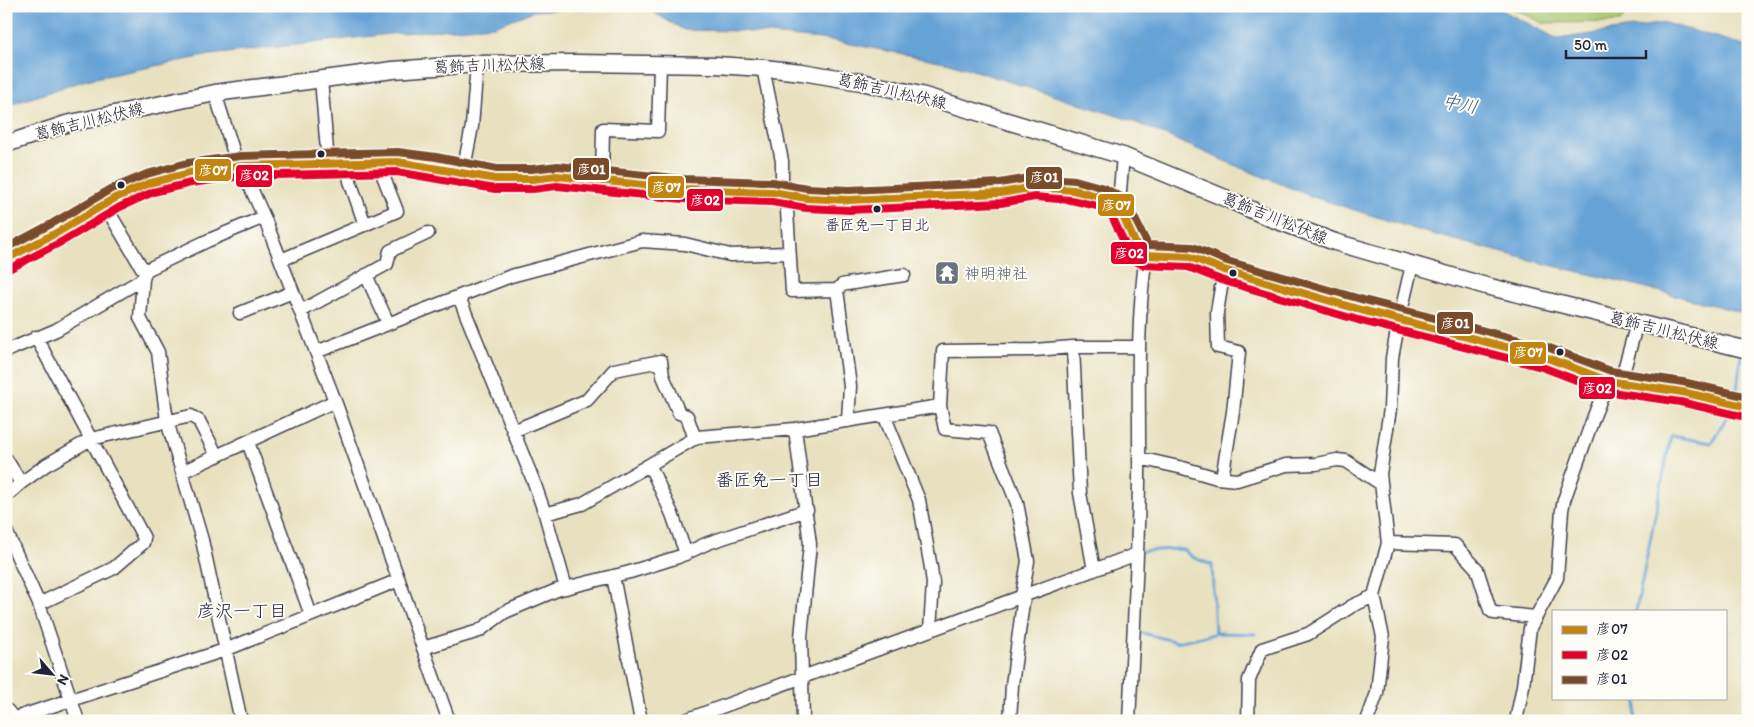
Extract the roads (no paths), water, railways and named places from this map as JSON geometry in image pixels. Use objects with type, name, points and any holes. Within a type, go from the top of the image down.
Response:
[{"type":"main road","name":"葛飾吉川松伏線","points":[[6,144],[66,124],[215,93],[393,70],[477,64],[660,64],[763,68],[851,81],[921,95],[1123,156],[1270,218],[1335,242],[1486,286],[1748,350]]},
{"type":"street","points":[[463,173],[472,126],[477,64]]},
{"type":"street","points":[[602,181],[603,129],[658,131],[660,64]]},
{"type":"street","points":[[763,68],[782,161],[792,291],[837,290],[842,285],[904,275]]},
{"type":"street","points":[[321,78],[328,163]]},
{"type":"street","points":[[215,93],[240,166],[264,217],[335,401],[449,721]]},
{"type":"street","points":[[1123,156],[1119,202],[1137,247],[1146,255],[1190,257],[1224,270],[1398,320],[1545,357],[1614,383],[1682,392],[1748,407]]},
{"type":"street","points":[[6,259],[132,190],[166,178],[240,166],[398,162],[496,179],[533,179],[557,176],[683,189],[773,192],[823,200],[868,200],[1001,193],[1042,187],[1073,190],[1101,197],[1121,210]]},
{"type":"street","points":[[347,163],[350,181],[365,225]]},
{"type":"street","points":[[280,260],[397,211],[378,163]]},
{"type":"street","points":[[104,204],[144,275],[140,318],[158,352],[167,421],[202,540],[241,721]]},
{"type":"street","points":[[6,351],[56,330],[144,275],[207,241],[264,217]]},
{"type":"street","points":[[301,310],[387,264],[390,251],[428,233]]},
{"type":"street","points":[[316,352],[511,276],[642,241],[685,244],[730,255],[789,253]]},
{"type":"street","points":[[1129,721],[1137,554],[1139,458],[1138,347],[1146,255]]},
{"type":"street","points":[[1367,721],[1377,693],[1383,637],[1374,596],[1388,543],[1380,474],[1390,409],[1390,373],[1398,320],[1412,265]]},
{"type":"street","points":[[1222,478],[1233,412],[1239,352],[1218,347],[1217,312],[1224,270]]},
{"type":"street","points":[[366,275],[388,323]]},
{"type":"street","points":[[837,290],[850,386],[848,421]]},
{"type":"street","points":[[240,313],[293,292]]},
{"type":"street","points":[[459,297],[514,431],[545,514],[566,588]]},
{"type":"street","points":[[1516,721],[1523,686],[1530,628],[1556,578],[1564,500],[1594,416],[1614,383],[1637,323]]},
{"type":"street","points":[[36,337],[144,538],[143,543],[114,568],[39,604]]},
{"type":"street","points":[[1073,347],[1080,493],[1094,570]]},
{"type":"street","points":[[1010,721],[1012,685],[1028,561],[1017,503],[989,433],[945,429],[940,406],[942,351],[1138,347]]},
{"type":"street","points":[[514,431],[587,400],[614,370],[661,361],[663,376],[679,413],[687,416],[695,439]]},
{"type":"street","points":[[182,472],[335,401]]},
{"type":"street","points":[[545,514],[582,504],[695,439],[795,429],[940,406]]},
{"type":"street","points":[[884,415],[919,500],[931,568],[930,630]]},
{"type":"street","points":[[6,496],[46,465],[91,439],[191,416],[199,420],[217,456]]},
{"type":"street","points":[[795,429],[810,544],[801,637],[804,721]]},
{"type":"street","points":[[248,442],[311,615]]},
{"type":"street","points":[[1139,458],[1237,480],[1276,467],[1316,464],[1337,460],[1346,461],[1381,484]]},
{"type":"street","points":[[6,459],[21,483]]},
{"type":"street","points":[[650,466],[672,514],[686,554]]},
{"type":"street","points":[[423,648],[479,631],[505,612],[557,590],[613,576],[686,554],[708,543],[807,510]]},
{"type":"street","points":[[6,531],[39,604],[78,721]]},
{"type":"street","points":[[1388,543],[1455,545],[1477,569],[1490,610],[1494,613],[1536,617]]},
{"type":"street","points":[[683,721],[1137,554]]},
{"type":"street","points":[[613,576],[641,721]]},
{"type":"street","points":[[10,718],[225,650],[399,580]]},
{"type":"street","points":[[1248,721],[1249,680],[1262,649],[1308,634],[1352,606],[1374,596]]},
{"type":"water","name":"中川","points":[[6,6],[1494,6],[1558,39],[1665,23],[1748,46],[1748,314],[1421,231],[1313,197],[1130,120],[950,63],[830,40],[740,31],[684,30],[647,9],[619,7],[534,11],[494,26],[389,34],[210,55],[86,80],[6,106]]},
{"type":"waterway","points":[[1744,345],[1748,334]]},
{"type":"waterway","points":[[1736,401],[1741,353]]},
{"type":"waterway","points":[[1636,610],[1671,436],[1711,443],[1733,407]]},
{"type":"waterway","points":[[1142,551],[1184,550],[1192,557],[1212,565],[1215,634]]},
{"type":"waterway","points":[[1139,632],[1177,642],[1218,633],[1255,634]]},
{"type":"waterway","points":[[1635,721],[1637,700]]},
{"type":"place","name":"番匠免一丁目北","points":[[877,209]]},
{"type":"place","name":"神明神社","points":[[947,273]]},
{"type":"district","name":"番匠免一丁目","points":[[769,480]]},
{"type":"district","name":"彦沢一丁目","points":[[242,611]]}]
